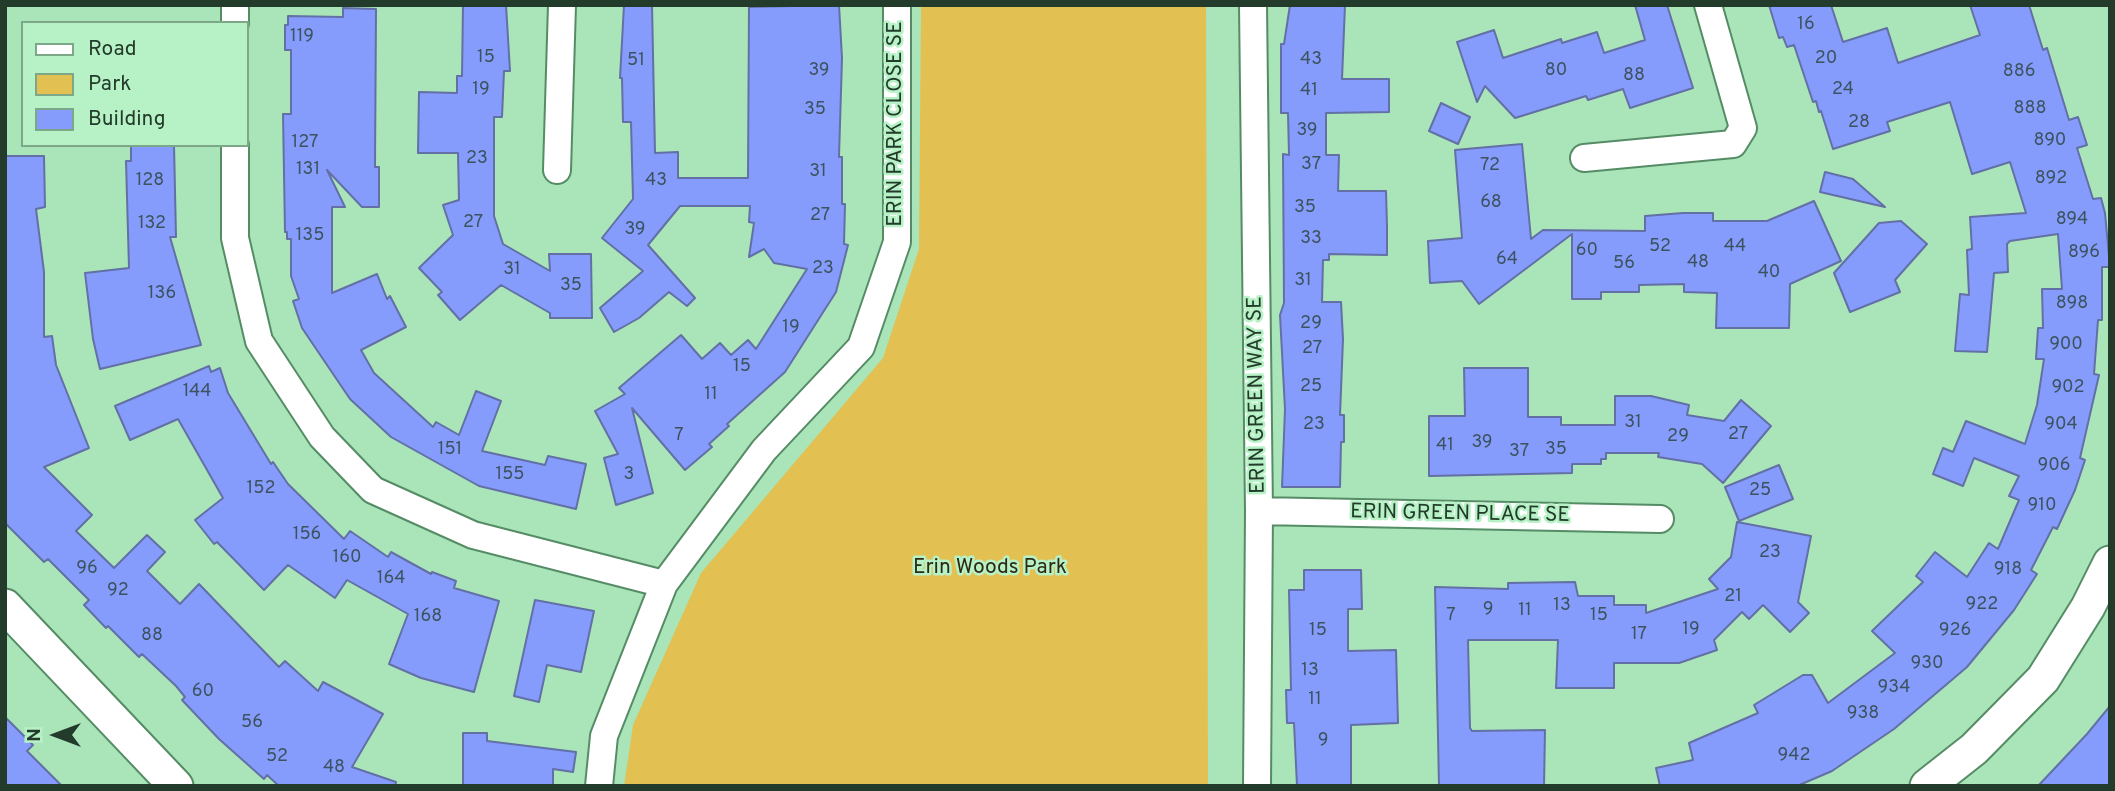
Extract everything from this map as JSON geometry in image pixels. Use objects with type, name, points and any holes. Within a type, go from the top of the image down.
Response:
[{"type":"street","points":[[557,170],[562,5]]},
{"type":"street","name":"ERIN PARK CLOSE SE","points":[[599,786],[604,736],[664,584],[764,450],[861,347],[897,242],[897,5]]},
{"type":"street","name":"ERIN GREEN WAY SE","points":[[1252,5],[1259,511],[1257,786]]},
{"type":"street","points":[[1584,158],[1732,144],[1743,128],[1708,5]]},
{"type":"street","points":[[235,147],[234,238],[259,341],[322,437],[373,490],[472,535],[664,584]]},
{"type":"street","name":"ERIN GREEN PLACE SE","points":[[1259,511],[1660,519]]},
{"type":"street","points":[[1927,786],[1974,749],[2043,679],[2088,607],[2110,563]]},
{"type":"street","points":[[5,606],[176,786]]},
{"type":"green space","name":"Erin Woods Park","points":[[921,5],[1206,5],[1208,786],[624,786],[633,725],[701,573],[883,358],[919,249]]},
{"type":"building","points":[[463,5],[506,5],[510,71],[504,71],[502,117],[494,117],[494,216],[503,244],[550,271],[549,254],[591,254],[592,318],[550,318],[550,313],[501,285],[460,320],[438,295],[442,292],[419,268],[453,235],[443,205],[459,200],[458,153],[418,153],[419,92],[457,93],[457,76],[462,76]]},
{"type":"building","points":[[624,5],[652,5],[655,153],[678,152],[678,178],[748,178],[749,7],[839,5],[842,58],[839,157],[842,157],[842,204],[845,204],[844,244],[848,245],[836,292],[785,372],[727,424],[729,426],[709,444],[712,447],[685,470],[632,408],[653,493],[616,505],[604,458],[618,454],[595,411],[625,394],[619,388],[681,335],[702,359],[720,343],[731,355],[748,340],[756,349],[807,269],[774,263],[764,249],[749,257],[754,223],[749,222],[750,206],[680,206],[648,245],[695,298],[687,306],[669,292],[639,318],[614,332],[600,308],[643,271],[602,238],[633,199],[631,122],[623,122],[620,78]]},
{"type":"building","points":[[1290,5],[1345,5],[1342,79],[1389,79],[1389,112],[1326,113],[1326,155],[1339,155],[1338,191],[1386,191],[1387,255],[1329,254],[1329,260],[1323,260],[1322,302],[1341,302],[1343,339],[1340,415],[1344,415],[1344,442],[1341,442],[1340,487],[1282,487],[1285,409],[1280,315],[1284,303],[1283,154],[1289,155],[1288,113],[1281,113],[1281,44],[1284,44]]},
{"type":"building","points":[[1635,5],[1667,5],[1693,88],[1630,108],[1623,89],[1588,100],[1586,96],[1515,118],[1485,86],[1477,102],[1457,42],[1494,30],[1503,58],[1561,39],[1562,43],[1597,32],[1604,53],[1645,40]]},
{"type":"building","points":[[1769,5],[1831,5],[1843,42],[1887,28],[1898,63],[1980,35],[1970,5],[2029,5],[2043,50],[2047,48],[2069,120],[2078,117],[2087,145],[2077,148],[2093,199],[2101,198],[2105,213],[2110,267],[2102,267],[2102,320],[2098,320],[2094,374],[2099,375],[2080,458],[2085,460],[2075,490],[2057,529],[2053,527],[2031,570],[2037,574],[2014,610],[1967,667],[1894,729],[1832,771],[1797,786],[1660,786],[1656,768],[1693,760],[1689,743],[1758,713],[1754,705],[1803,675],[1812,675],[1828,703],[1895,653],[1872,631],[1923,582],[1916,576],[1935,552],[1967,577],[1989,543],[1998,549],[2019,500],[2009,496],[2019,476],[1974,458],[1963,486],[1933,474],[1943,448],[1953,452],[1966,421],[2025,444],[2037,405],[2044,359],[2036,359],[2038,328],[2043,328],[2042,289],[2062,289],[2058,234],[2010,241],[2007,244],[2008,272],[1994,273],[1987,352],[1955,351],[1960,294],[1969,295],[1967,250],[1972,249],[1970,217],[2026,213],[2010,162],[1972,174],[1950,102],[1887,122],[1890,131],[1833,149],[1821,111],[1819,112],[1816,101],[1813,102],[1794,45],[1787,47],[1783,37],[1779,38]]},
{"type":"building","points":[[343,8],[376,9],[375,167],[379,167],[379,207],[362,207],[327,170],[345,207],[332,207],[332,293],[377,274],[387,299],[390,296],[406,327],[361,350],[374,373],[433,427],[436,422],[459,435],[476,391],[501,401],[482,451],[545,465],[548,456],[586,464],[576,509],[479,486],[391,437],[350,399],[302,328],[293,301],[299,299],[291,276],[291,239],[287,239],[285,232],[283,114],[291,114],[291,50],[285,50],[285,25],[288,25],[288,16],[343,17]]},
{"type":"building","points":[[1441,103],[1470,117],[1458,144],[1429,131]]},
{"type":"building","points":[[1522,144],[1531,239],[1543,230],[1645,231],[1645,216],[1683,213],[1713,213],[1713,221],[1767,221],[1814,201],[1841,261],[1790,284],[1789,328],[1716,328],[1717,293],[1684,292],[1684,284],[1639,285],[1639,292],[1601,292],[1601,299],[1572,299],[1572,234],[1479,304],[1462,281],[1430,283],[1428,241],[1462,238],[1455,150]]},
{"type":"building","points":[[131,147],[174,147],[176,237],[170,237],[201,345],[100,369],[93,339],[85,273],[129,268],[126,161],[131,161]]},
{"type":"building","points":[[5,156],[44,156],[45,207],[36,209],[44,272],[44,337],[52,336],[56,365],[89,448],[44,467],[92,515],[76,531],[114,568],[147,535],[165,552],[147,571],[180,604],[199,584],[279,667],[285,661],[318,691],[323,682],[383,714],[352,767],[396,782],[395,786],[279,786],[267,775],[264,779],[219,739],[182,700],[185,697],[176,686],[142,654],[139,657],[108,626],[106,628],[84,605],[89,600],[48,559],[44,562],[5,523]]},
{"type":"building","points":[[1825,172],[1853,179],[1885,207],[1820,192]]},
{"type":"building","points":[[1901,221],[1927,244],[1895,280],[1900,292],[1850,312],[1834,273],[1879,223]]},
{"type":"building","points":[[209,366],[211,372],[220,368],[228,393],[271,464],[273,462],[288,484],[344,539],[350,531],[388,557],[391,552],[431,574],[432,572],[456,581],[454,588],[499,601],[474,692],[421,678],[389,664],[408,614],[347,580],[335,598],[288,565],[264,590],[217,542],[214,544],[195,520],[223,498],[178,419],[130,440],[115,406]]},
{"type":"building","points":[[1464,368],[1528,368],[1528,417],[1561,417],[1561,425],[1615,425],[1615,396],[1651,396],[1689,405],[1687,415],[1724,421],[1741,400],[1771,426],[1723,483],[1702,464],[1658,457],[1659,453],[1606,453],[1606,459],[1601,459],[1601,464],[1572,464],[1572,473],[1429,476],[1429,416],[1465,416]]},
{"type":"building","points":[[1779,465],[1793,499],[1739,521],[1725,487]]},
{"type":"building","points":[[1737,522],[1811,536],[1798,602],[1809,613],[1790,632],[1763,605],[1749,619],[1742,612],[1714,640],[1717,650],[1679,663],[1614,663],[1614,688],[1556,688],[1558,640],[1468,640],[1470,728],[1472,731],[1545,730],[1544,786],[1439,786],[1435,587],[1508,589],[1508,583],[1575,582],[1578,596],[1614,596],[1614,605],[1646,605],[1646,613],[1718,589],[1709,579],[1731,557]]},
{"type":"building","points":[[1304,570],[1361,570],[1362,609],[1348,609],[1348,651],[1396,650],[1398,723],[1351,725],[1351,786],[1297,786],[1294,723],[1287,723],[1286,690],[1291,690],[1289,590],[1304,590]]},
{"type":"building","points":[[535,600],[594,611],[581,672],[547,665],[539,702],[514,696]]},
{"type":"building","points":[[2110,706],[2110,786],[2038,786],[2087,734]]},
{"type":"building","points":[[5,717],[33,745],[27,751],[62,786],[5,786]]},
{"type":"building","points":[[463,733],[487,733],[487,741],[576,752],[573,772],[553,769],[553,786],[463,786]]}]
